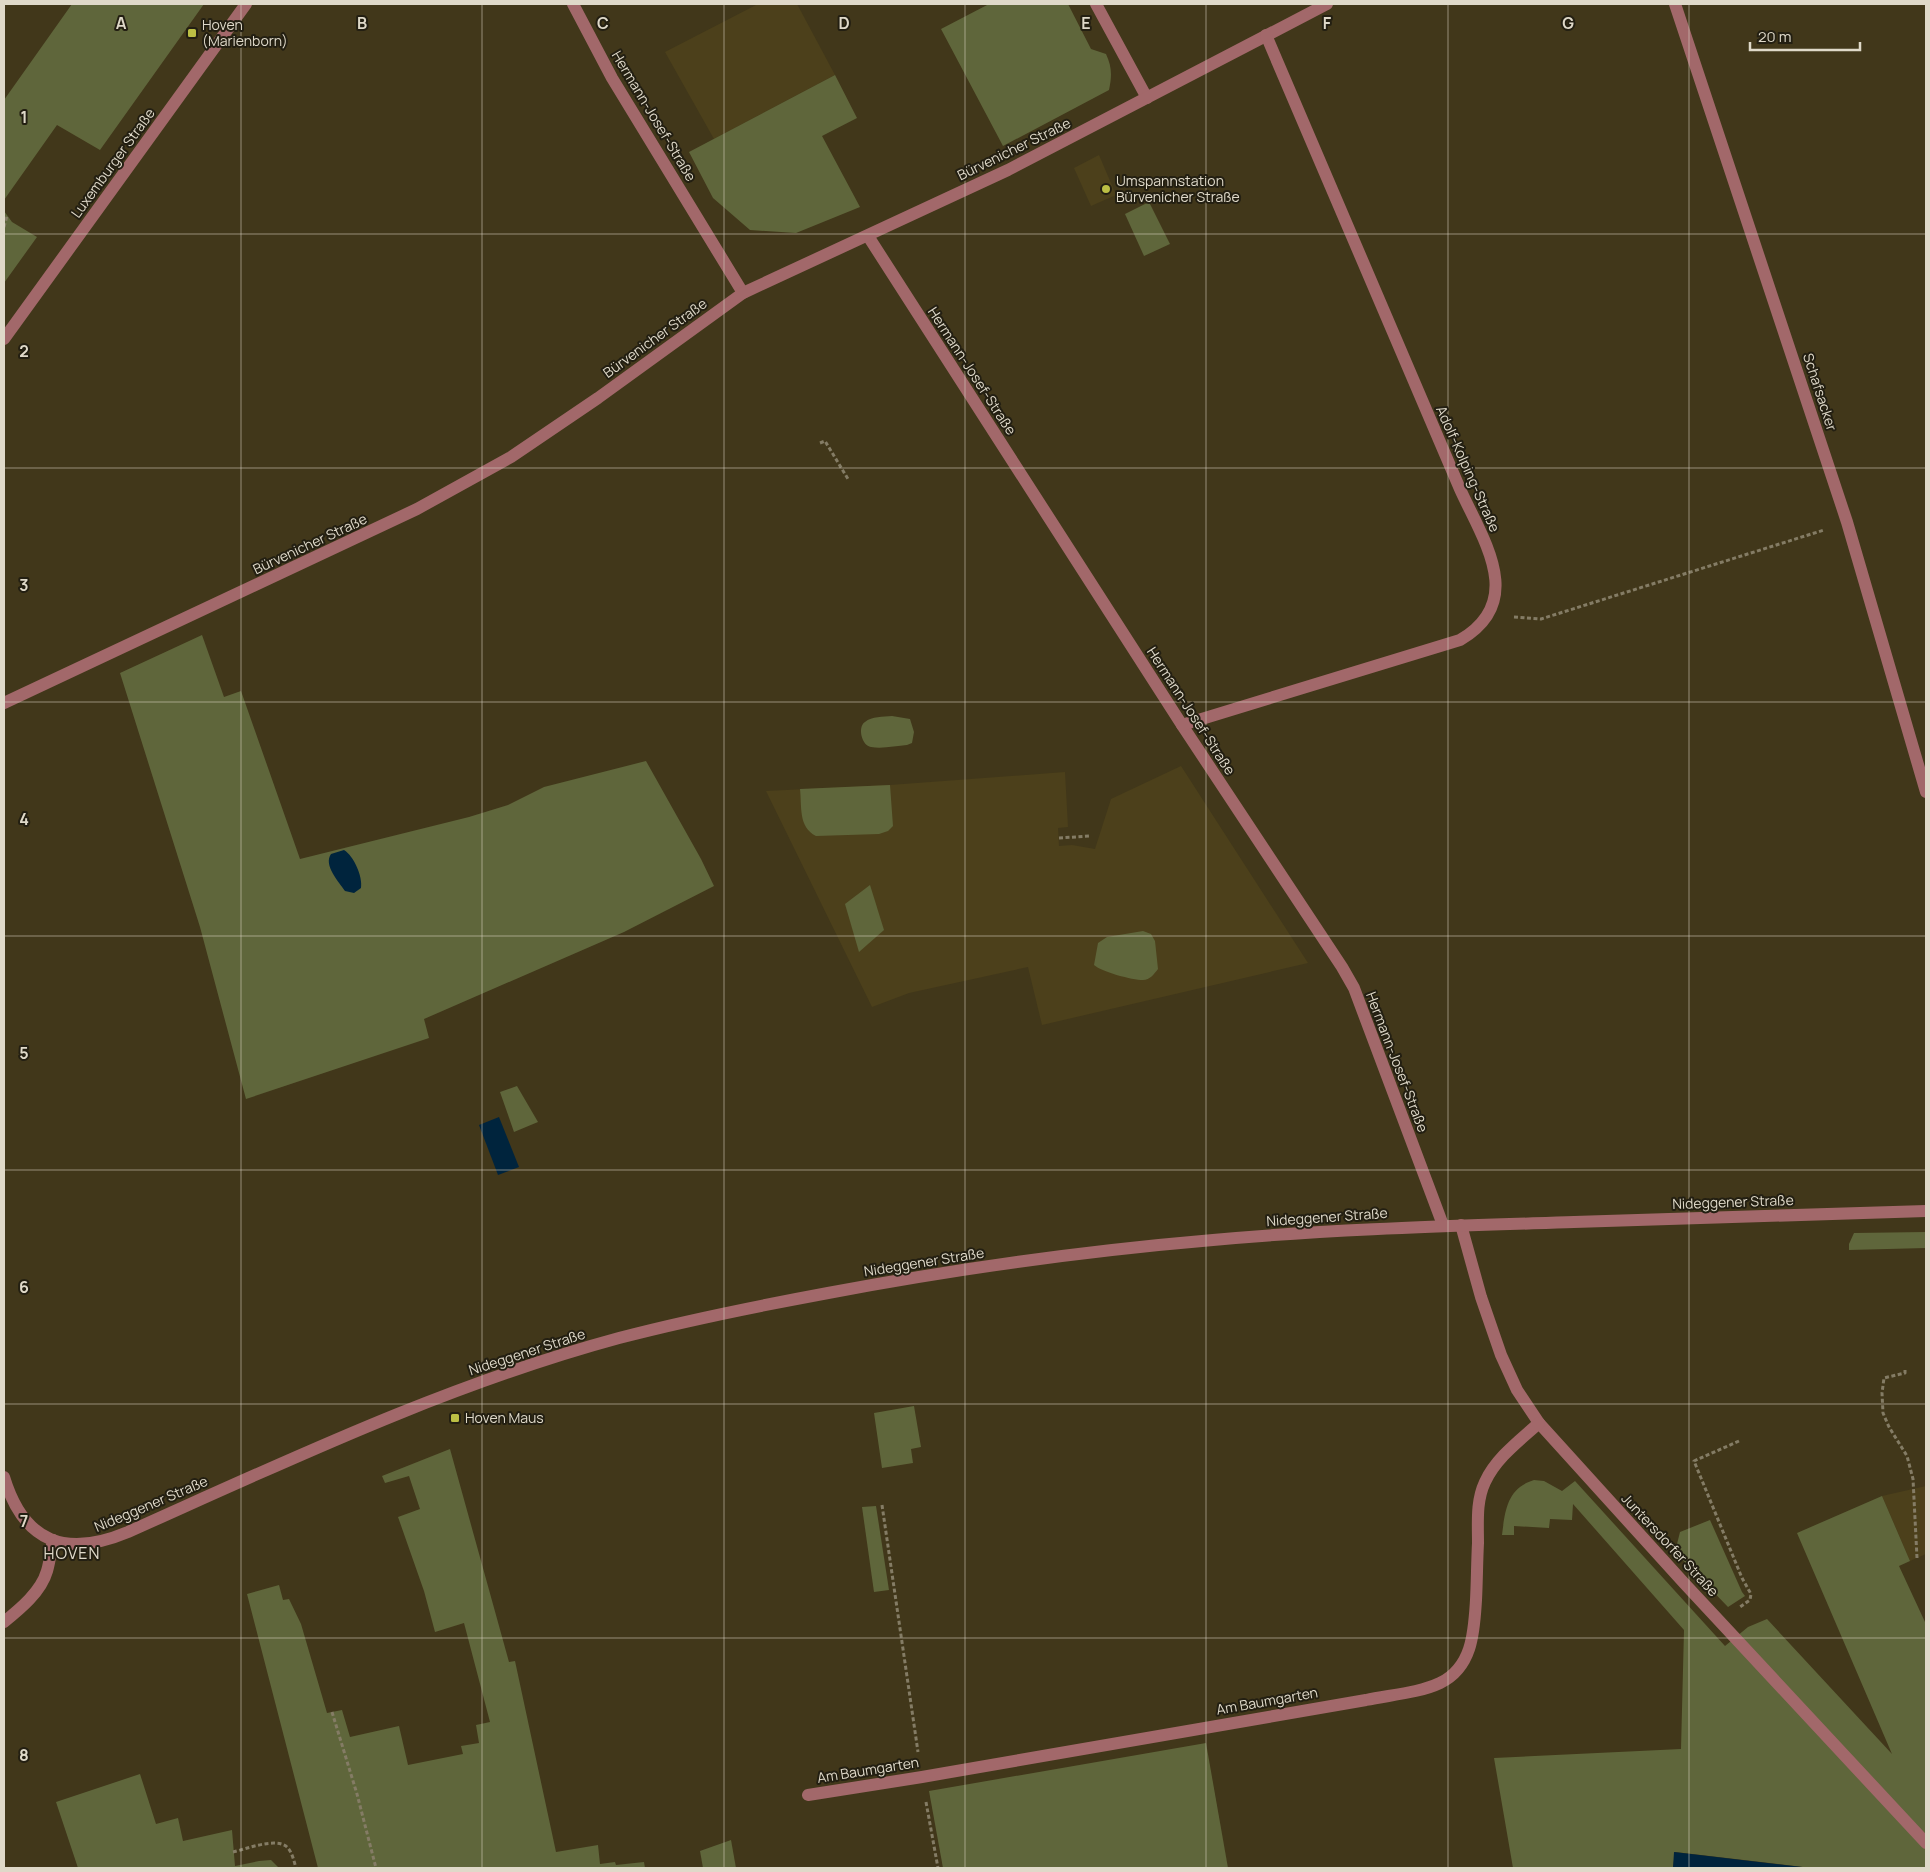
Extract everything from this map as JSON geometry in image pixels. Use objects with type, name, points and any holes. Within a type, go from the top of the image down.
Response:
[{"type":"street","name":"Luxemburger Straße","points":[[4,339],[246,4]]},
{"type":"street","name":"Hermann-Josef-Straße","points":[[573,4],[612,78],[743,292]]},
{"type":"street","points":[[1096,4],[1147,98]]},
{"type":"street","name":"Bürvenicher Straße","points":[[4,704],[409,514],[511,457],[598,398],[743,292],[1008,170],[1328,4]]},
{"type":"street","name":"Schafsacker","points":[[1675,4],[1847,522],[1926,792]]},
{"type":"street","name":"Adolf-Kolping-Straße","points":[[1182,725],[1460,640],[1476,629],[1488,614],[1493,605],[1495,593],[1494,563],[1460,490],[1266,35]]},
{"type":"street","name":"Hermann-Josef-Straße","points":[[868,236],[1182,725],[1342,967],[1354,988],[1443,1226]]},
{"type":"street","name":"Nideggener Straße","points":[[4,1477],[18,1513],[33,1529],[52,1540],[80,1545],[107,1540],[444,1395],[543,1360],[682,1322],[898,1280],[1111,1250],[1226,1239],[1461,1225],[1926,1211]]},
{"type":"street","name":"Juntersdorfer Straße","points":[[1461,1225],[1481,1297],[1501,1355],[1517,1390],[1539,1424],[1926,1843]]},
{"type":"street","name":"Am Baumgarten","points":[[808,1795],[1366,1700],[1430,1687],[1442,1682],[1462,1663],[1472,1642],[1477,1576],[1479,1505],[1483,1486],[1498,1462],[1539,1424]]},
{"type":"street","points":[[4,1622],[23,1606],[42,1581],[47,1572],[52,1540]]},
{"type":"path","points":[[4,227],[7,216]]},
{"type":"path","points":[[820,443],[825,441],[848,478]]},
{"type":"path","points":[[1488,614],[1541,619],[1847,522]]},
{"type":"path","points":[[1059,838],[1090,836]]},
{"type":"path","points":[[1905,1370],[1906,1373],[1884,1378],[1882,1404],[1886,1421],[1907,1456],[1912,1472],[1917,1558]]},
{"type":"path","points":[[1739,1441],[1694,1461],[1742,1578],[1751,1594],[1750,1600]]},
{"type":"path","points":[[882,1505],[922,1777],[938,1868]]},
{"type":"path","points":[[332,1712],[376,1868]]},
{"type":"path","points":[[233,1852],[272,1842],[281,1844],[288,1847],[296,1868]]},
{"type":"shaded area","points":[[758,4],[797,4],[835,75],[714,139],[665,52]]},
{"type":"shaded area","points":[[1099,155],[1116,195],[1091,206],[1074,168]]},
{"type":"shaded area","points":[[1181,766],[1308,963],[1042,1025],[1028,967],[909,993],[872,1007],[766,791],[890,785],[1065,772],[1068,827],[1058,828],[1059,846],[1072,845],[1095,849],[1111,799]]},
{"type":"shaded area","points":[[1926,1486],[1926,1554],[1910,1561],[1882,1496]]},
{"type":"green space","points":[[72,4],[204,4],[100,150],[57,125],[4,200],[4,100]]},
{"type":"green space","points":[[989,4],[1068,4],[1091,49],[1106,54],[1111,72],[1109,90],[1003,146],[941,29]]},
{"type":"green space","points":[[835,75],[857,118],[822,136],[860,207],[796,233],[750,230],[713,198],[689,152]]},
{"type":"green space","points":[[1149,202],[1170,244],[1144,256],[1125,214]]},
{"type":"green space","points":[[4,211],[12,222],[37,237],[4,283]]},
{"type":"green space","points":[[202,635],[224,697],[241,691],[300,859],[469,817],[508,805],[544,787],[646,761],[714,886],[624,932],[424,1019],[429,1038],[246,1099],[200,927],[120,673]]},
{"type":"green space","points":[[892,716],[910,719],[914,732],[912,743],[884,748],[868,746],[863,740],[861,732],[863,724],[878,717]]},
{"type":"green space","points":[[890,785],[893,826],[888,831],[879,834],[816,836],[806,827],[802,816],[800,789]]},
{"type":"green space","points":[[870,885],[884,930],[859,952],[845,904]]},
{"type":"green space","points":[[1143,931],[1151,934],[1155,941],[1158,969],[1150,978],[1138,980],[1125,977],[1110,973],[1094,965],[1098,943],[1107,937]]},
{"type":"green space","points":[[517,1086],[538,1122],[514,1132],[500,1092]]},
{"type":"green space","points":[[1926,1232],[1926,1248],[1849,1250],[1849,1244],[1854,1233]]},
{"type":"green space","points":[[914,1406],[921,1447],[911,1449],[913,1463],[882,1468],[874,1413]]},
{"type":"green space","points":[[450,1449],[509,1662],[515,1661],[556,1852],[598,1845],[600,1864],[615,1862],[616,1865],[644,1862],[645,1868],[318,1868],[247,1594],[279,1585],[283,1600],[289,1599],[301,1624],[327,1713],[342,1710],[350,1737],[399,1726],[408,1765],[463,1754],[461,1746],[479,1743],[476,1725],[490,1722],[464,1623],[435,1632],[424,1591],[398,1517],[420,1509],[409,1476],[385,1483],[382,1476]]},
{"type":"green space","points":[[1534,1480],[1544,1481],[1562,1491],[1575,1481],[1725,1646],[1748,1627],[1767,1619],[1892,1754],[1797,1533],[1882,1496],[1910,1561],[1899,1566],[1926,1622],[1926,1868],[1811,1868],[1675,1852],[1673,1868],[1513,1868],[1494,1758],[1681,1749],[1684,1630],[1573,1504],[1572,1520],[1550,1519],[1549,1528],[1514,1526],[1514,1535],[1502,1535],[1506,1509],[1513,1495],[1525,1484]]},
{"type":"green space","points":[[876,1506],[889,1590],[874,1592],[862,1507]]},
{"type":"green space","points":[[1710,1520],[1745,1596],[1728,1607],[1675,1552],[1680,1532]]},
{"type":"green space","points":[[1206,1743],[1228,1868],[943,1868],[929,1791]]},
{"type":"green space","points":[[140,1774],[156,1824],[178,1818],[183,1841],[232,1830],[235,1866],[271,1860],[279,1868],[78,1868],[56,1802]]},
{"type":"green space","points":[[731,1840],[736,1868],[703,1868],[700,1851]]},
{"type":"water","points":[[344,850],[351,857],[361,878],[361,888],[354,893],[345,891],[330,868],[329,858],[331,854]]},
{"type":"water","points":[[499,1117],[519,1167],[498,1175],[479,1125]]},
{"type":"water","points":[[1674,1852],[1811,1868],[1673,1868]]},
{"type":"place","name":"Hoven (Marienborn)","points":[[192,33]]},
{"type":"place","name":"Umspannstation Bürvenicher Straße","points":[[1106,189]]},
{"type":"place","name":"Hoven Maus","points":[[455,1418]]},
{"type":"district","name":"HOVEN","points":[[72,1553]]}]
